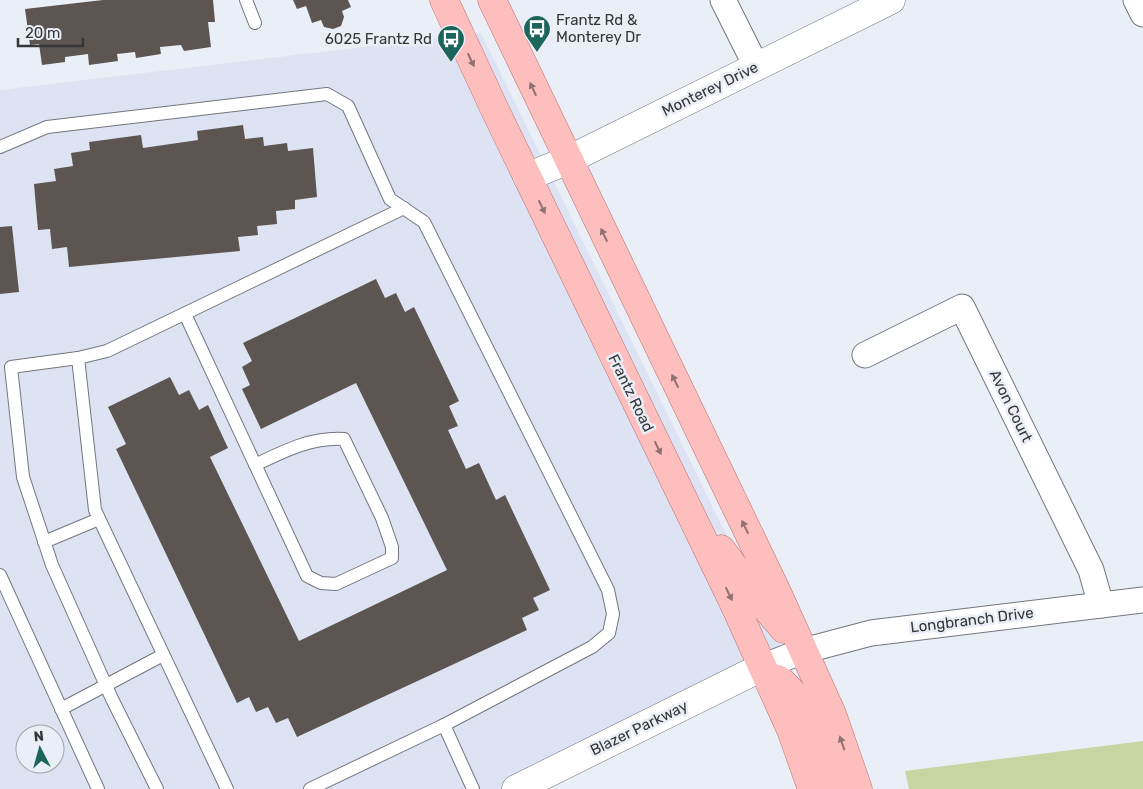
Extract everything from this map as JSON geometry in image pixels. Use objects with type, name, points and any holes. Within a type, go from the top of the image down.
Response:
[{"type":"main road","name":"Frantz Road","points":[[444,0],[736,608],[791,730],[812,789]]},
{"type":"main road","points":[[492,0],[771,581],[832,714],[858,789]]},
{"type":"main road","points":[[684,502],[757,598],[803,651]]},
{"type":"main road","points":[[762,667],[789,687],[810,720],[841,789]]},
{"type":"street","points":[[723,0],[756,66]]},
{"type":"street","name":"Monterey Drive","points":[[528,177],[568,160],[892,0]]},
{"type":"street","points":[[1136,0],[1143,14]]},
{"type":"street","name":"Avon Court","points":[[865,354],[962,307],[1091,570],[1101,605]]},
{"type":"street","name":"Longbranch Drive","points":[[762,667],[803,651],[871,633],[1143,600]]},
{"type":"street","name":"Blazer Parkway","points":[[516,789],[762,667]]},
{"type":"lane","points":[[246,0],[255,23]]},
{"type":"lane","points":[[0,147],[47,127],[327,94],[348,106],[390,199],[424,222],[608,590],[613,614],[609,634],[592,647],[444,725],[310,789]]},
{"type":"lane","points":[[157,789],[106,686],[52,565],[23,477],[6,368],[78,358],[107,351],[404,208]]},
{"type":"lane","points":[[185,314],[255,465],[307,576],[321,583],[336,584],[392,558],[392,547],[382,518],[344,439],[328,438],[289,448],[255,465]]},
{"type":"lane","points":[[78,358],[95,510],[226,789]]},
{"type":"lane","points":[[44,542],[99,519]]},
{"type":"lane","points":[[0,575],[98,789]]},
{"type":"lane","points":[[61,709],[163,655]]},
{"type":"lane","points":[[444,725],[473,789]]},
{"type":"shaded area","points":[[481,33],[792,669],[543,789],[0,789],[0,90]]},
{"type":"green space","points":[[1143,741],[1143,789],[909,789],[905,771]]},
{"type":"building","points":[[103,0],[213,0],[215,22],[208,22],[211,47],[184,51],[181,45],[160,47],[161,54],[136,58],[135,52],[117,54],[118,61],[89,65],[88,54],[65,57],[65,62],[42,65],[39,44],[30,45],[25,9]]},
{"type":"building","points":[[293,0],[348,0],[351,7],[342,11],[344,17],[341,26],[333,29],[324,27],[321,20],[312,23],[306,6],[297,9]]},
{"type":"building","points":[[243,125],[245,139],[263,137],[264,146],[287,143],[288,151],[313,148],[317,197],[295,200],[295,209],[276,211],[277,224],[257,226],[258,235],[238,237],[240,251],[69,267],[67,247],[52,249],[50,229],[38,230],[34,184],[56,181],[54,169],[73,166],[71,153],[90,150],[89,142],[141,135],[143,148],[198,140],[197,131]]},
{"type":"building","points":[[12,226],[19,292],[0,294],[0,227]]},
{"type":"building","points":[[376,279],[385,298],[396,293],[405,312],[414,307],[459,401],[449,406],[458,426],[448,430],[466,469],[479,463],[496,500],[505,495],[550,590],[533,598],[539,610],[522,618],[527,630],[297,737],[288,718],[276,723],[268,707],[256,712],[249,697],[237,703],[116,449],[126,444],[108,407],[170,377],[179,395],[189,390],[199,410],[208,405],[228,448],[210,457],[299,641],[447,570],[356,383],[261,429],[242,389],[250,385],[242,367],[252,361],[243,343]]},
{"type":"place","name":"Frantz Rd & Monterey Dr","points":[[537,53]]},
{"type":"place","name":"6025 Frantz Rd","points":[[451,63]]}]
